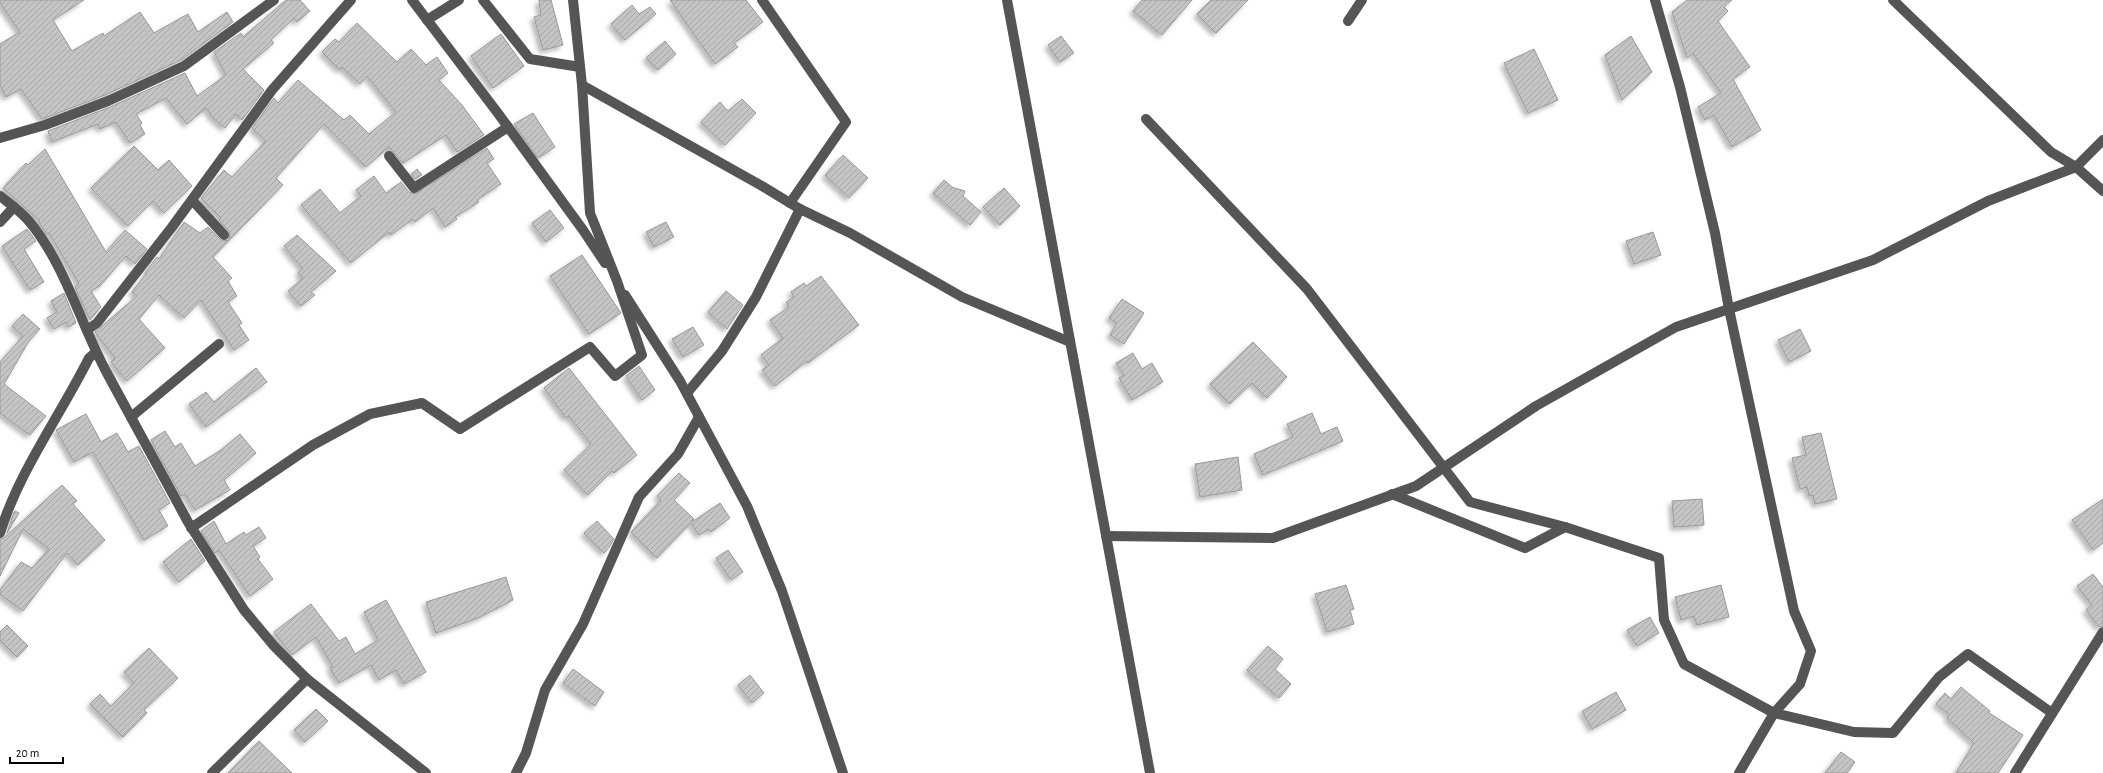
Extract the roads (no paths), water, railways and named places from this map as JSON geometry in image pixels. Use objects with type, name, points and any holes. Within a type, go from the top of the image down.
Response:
[{"type":"street","points":[[0,138],[45,125],[108,101],[184,66],[274,0]]},
{"type":"street","points":[[88,330],[97,323],[192,200],[272,90],[351,0]]},
{"type":"street","points":[[412,0],[584,230],[687,393],[747,506],[782,591],[843,773]]},
{"type":"street","points":[[427,20],[459,0]]},
{"type":"street","points":[[483,0],[530,59],[580,67]]},
{"type":"street","points":[[191,528],[313,445],[370,414],[422,403],[460,429],[590,347],[615,376],[642,355],[617,281],[590,213],[582,85],[573,0]]},
{"type":"street","points":[[762,0],[846,122],[790,203]]},
{"type":"street","points":[[1007,0],[1150,773]]},
{"type":"street","points":[[1348,21],[1362,0]]},
{"type":"street","points":[[1655,0],[1680,87],[1715,233],[1728,309],[1794,611],[1811,651],[1800,684],[1774,713],[1739,773]]},
{"type":"street","points":[[1894,0],[2051,152],[2076,167],[2103,191]]},
{"type":"street","points":[[582,85],[800,209],[850,233],[962,297],[1070,342]]},
{"type":"street","points":[[1146,119],[1307,289],[1470,502],[1565,527],[1659,558],[1664,620],[1684,664],[1774,713],[1854,732],[1893,733],[1939,677],[1968,654],[2052,713]]},
{"type":"street","points":[[389,156],[414,188],[508,127]]},
{"type":"street","points":[[1106,536],[1273,538],[1416,486],[1536,406],[1676,327],[1873,260],[1988,201],[2076,167],[2103,140]]},
{"type":"street","points":[[0,196],[27,219],[45,243],[70,289],[96,352],[191,528],[244,610],[274,646],[306,679],[426,773]]},
{"type":"street","points":[[192,200],[224,235]]},
{"type":"street","points":[[0,222],[14,207]]},
{"type":"street","points":[[687,393],[722,351],[756,297],[800,209]]},
{"type":"street","points":[[131,417],[219,344]]},
{"type":"street","points":[[0,533],[6,513],[40,446],[89,358],[96,352]]},
{"type":"street","points":[[516,773],[526,753],[544,690],[583,624],[639,497],[678,454],[699,417]]},
{"type":"street","points":[[1392,494],[1525,548],[1565,527]]},
{"type":"street","points":[[2015,773],[2103,632]]},
{"type":"street","points":[[212,773],[306,679]]}]
